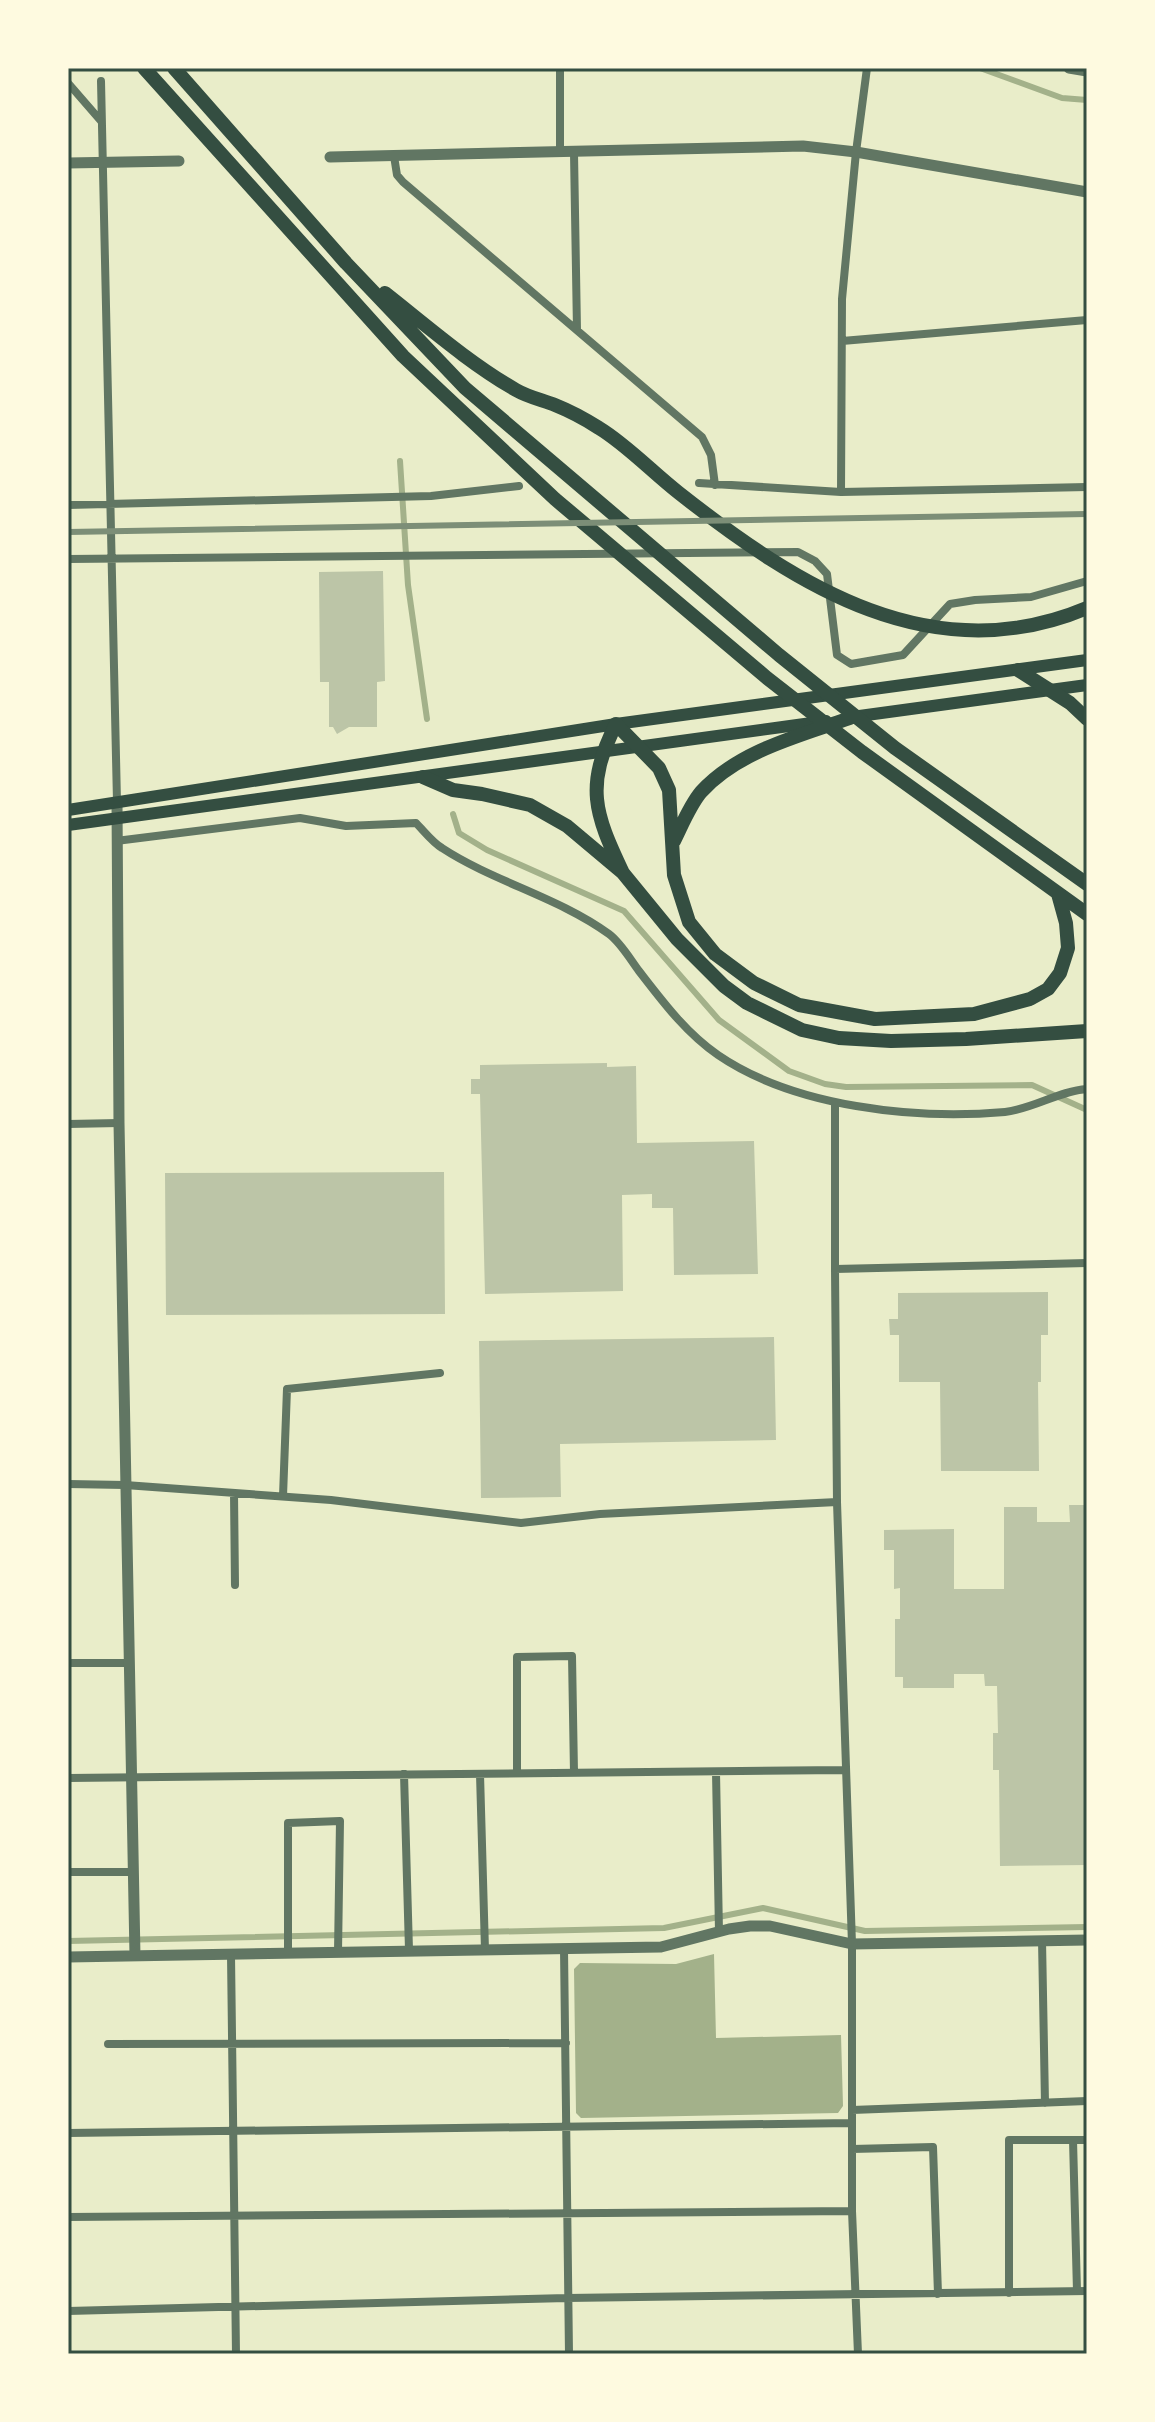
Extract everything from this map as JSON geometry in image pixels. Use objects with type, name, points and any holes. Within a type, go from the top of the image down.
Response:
[{"type":"highway","points":[[144,68],[403,356],[555,499],[767,678],[862,752],[1087,914]]},
{"type":"highway","points":[[174,68],[346,263],[465,388],[590,496],[895,748],[1087,884]]},
{"type":"highway","points":[[346,263],[484,371],[520,393],[559,407],[601,429],[740,539],[845,602],[893,619],[949,631],[991,632],[1032,627],[1087,608]]},
{"type":"highway","points":[[1018,670],[1070,703],[1087,719]]},
{"type":"highway","points":[[673,843],[699,794],[725,769],[756,753],[850,718]]},
{"type":"highway","points":[[623,873],[600,825],[596,789],[603,750],[616,724],[659,768],[669,790],[674,875],[689,922],[715,954],[754,983],[799,1005],[875,1019],[974,1014],[1030,999],[1048,989],[1060,973],[1068,948],[1066,923],[1058,894]]},
{"type":"highway","points":[[423,777],[453,790],[530,805],[567,826],[623,873],[677,939],[724,986],[747,1003],[802,1030],[839,1038],[891,1041],[1087,1031]]},
{"type":"main road","points":[[68,810],[616,724],[1087,660]]},
{"type":"main road","points":[[68,825],[1087,685]]},
{"type":"street","points":[[560,68],[560,153]]},
{"type":"street","points":[[841,492],[842,299],[867,68]]},
{"type":"street","points":[[1069,68],[1087,71]]},
{"type":"street","points":[[101,81],[117,802],[119,1123],[135,1956]]},
{"type":"street","points":[[68,83],[101,122]]},
{"type":"street","points":[[330,157],[803,146],[856,152],[1087,192]]},
{"type":"street","points":[[574,153],[577,330]]},
{"type":"street","points":[[394,156],[397,175],[403,182],[702,437],[711,455],[715,485]]},
{"type":"street","points":[[68,163],[179,161]]},
{"type":"street","points":[[842,341],[1087,320]]},
{"type":"street","points":[[699,483],[841,492],[1087,487]]},
{"type":"street","points":[[68,505],[431,496],[519,486]]},
{"type":"street","points":[[68,559],[798,552],[815,561],[827,574],[837,655],[851,664],[903,655],[950,604],[1031,597],[1087,581]]},
{"type":"street","points":[[116,841],[300,818],[346,826],[416,823],[439,847],[495,878],[582,917],[612,936],[674,1016],[719,1055],[788,1091],[835,1103],[935,1114],[1009,1111],[1087,1089]]},
{"type":"street","points":[[835,1103],[837,1502],[852,1944],[852,2211],[858,2354]]},
{"type":"street","points":[[68,1124],[119,1123]]},
{"type":"street","points":[[835,1269],[1087,1263]]},
{"type":"street","points":[[283,1496],[287,1389],[440,1373]]},
{"type":"street","points":[[68,1484],[283,1496],[429,1510],[521,1523],[600,1514],[837,1502]]},
{"type":"street","points":[[234,1493],[235,1585]]},
{"type":"street","points":[[517,1773],[517,1657],[572,1656],[574,1773]]},
{"type":"street","points":[[68,1663],[130,1663]]},
{"type":"street","points":[[68,1778],[845,1770]]},
{"type":"street","points":[[716,1772],[719,1932]]},
{"type":"street","points":[[404,1774],[409,1950]]},
{"type":"street","points":[[480,1774],[485,1950]]},
{"type":"street","points":[[288,1953],[288,1823],[340,1821],[338,1952]]},
{"type":"street","points":[[68,1872],[134,1872]]},
{"type":"street","points":[[68,1957],[661,1947],[750,1926],[770,1926],[852,1944],[1087,1940]]},
{"type":"street","points":[[1042,1940],[1045,2103]]},
{"type":"street","points":[[564,1949],[569,2354]]},
{"type":"street","points":[[231,1955],[236,2354]]},
{"type":"street","points":[[108,2044],[566,2043]]},
{"type":"street","points":[[852,2110],[1087,2101]]},
{"type":"street","points":[[68,2133],[852,2123]]},
{"type":"street","points":[[1009,2293],[1009,2140],[1087,2140]]},
{"type":"street","points":[[1073,2140],[1077,2291]]},
{"type":"street","points":[[852,2149],[933,2147],[938,2294]]},
{"type":"street","points":[[68,2217],[852,2211]]},
{"type":"street","points":[[68,2311],[567,2298],[1087,2291]]},
{"type":"shaded area","points":[[714,1954],[716,2038],[841,2035],[843,2106],[838,2113],[581,2118],[576,2113],[574,1969],[580,1963],[676,1964]]},
{"type":"building","points":[[383,571],[385,681],[377,682],[377,727],[349,727],[337,734],[333,727],[329,727],[329,682],[320,682],[319,572]]},
{"type":"building","points":[[607,1063],[607,1067],[636,1066],[637,1143],[754,1141],[758,1274],[674,1275],[673,1208],[652,1208],[652,1194],[622,1195],[623,1291],[485,1294],[480,1094],[471,1094],[471,1079],[480,1079],[480,1065]]},
{"type":"building","points":[[444,1172],[445,1314],[166,1315],[165,1173]]},
{"type":"building","points":[[1048,1292],[1048,1335],[1041,1335],[1041,1382],[1038,1382],[1039,1471],[941,1471],[940,1382],[899,1382],[899,1335],[890,1335],[889,1319],[898,1319],[898,1293]]},
{"type":"building","points":[[774,1337],[776,1440],[560,1444],[561,1497],[481,1498],[479,1341]]},
{"type":"building","points":[[1069,1505],[1087,1505],[1087,1865],[1000,1866],[999,1770],[993,1770],[993,1733],[998,1733],[997,1686],[985,1686],[984,1674],[954,1674],[954,1688],[903,1688],[903,1677],[895,1677],[895,1619],[900,1619],[900,1588],[894,1589],[894,1550],[884,1550],[884,1530],[954,1529],[954,1589],[1004,1589],[1004,1507],[1037,1507],[1037,1522],[1070,1522]]},
{"type":"waterway","points":[[980,68],[1062,98],[1087,100]]},
{"type":"waterway","points":[[400,461],[408,585],[427,719]]},
{"type":"waterway","points":[[453,814],[459,833],[487,850],[624,911],[719,1020],[789,1071],[825,1084],[846,1087],[1032,1085],[1087,1110]]},
{"type":"waterway","points":[[68,1941],[664,1928],[763,1908],[865,1931],[1087,1927]]},
{"type":"railway","points":[[68,532],[1087,514]]}]
